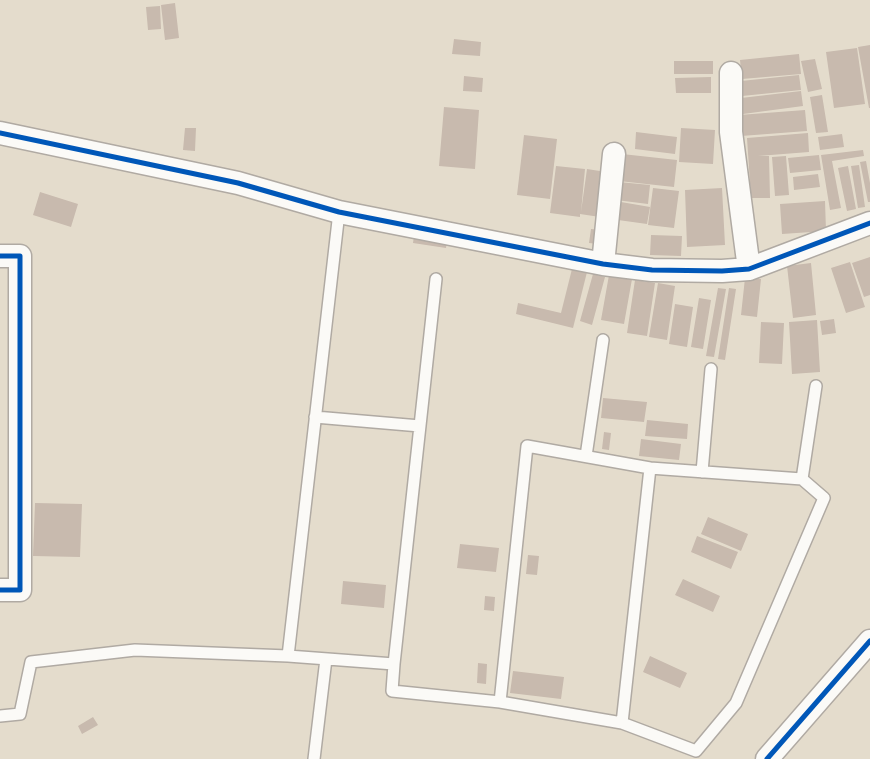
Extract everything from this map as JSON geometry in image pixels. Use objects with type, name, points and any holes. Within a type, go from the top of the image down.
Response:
[{"type":"street","points":[[731,73],[731,132],[749,269]]},
{"type":"street","points":[[0,133],[238,183],[339,212],[603,264],[652,270],[722,271],[749,269],[870,223]]},
{"type":"street","points":[[603,264],[614,154]]},
{"type":"street","points":[[0,256],[20,256],[20,590],[0,590]]},
{"type":"street","points":[[767,759],[870,641]]},
{"type":"lane","points":[[288,656],[339,212]]},
{"type":"lane","points":[[436,280],[392,691],[500,702],[622,723],[693,755],[736,703],[824,498],[802,479],[650,468],[527,446],[500,702]]},
{"type":"lane","points":[[586,456],[603,340]]},
{"type":"lane","points":[[702,472],[712,369]]},
{"type":"lane","points":[[802,479],[816,386]]},
{"type":"lane","points":[[315,417],[420,426]]},
{"type":"lane","points":[[622,723],[650,468]]},
{"type":"lane","points":[[0,716],[20,714],[31,662],[135,650],[288,656],[394,664]]},
{"type":"lane","points":[[314,759],[326,659]]},
{"type":"building","points":[[175,3],[179,38],[165,40],[161,5]]},
{"type":"building","points":[[160,6],[161,29],[148,30],[146,7]]},
{"type":"building","points":[[454,39],[481,42],[480,56],[452,54]]},
{"type":"building","points":[[870,45],[870,108],[869,108],[858,47]]},
{"type":"building","points":[[857,48],[865,104],[834,108],[826,52]]},
{"type":"building","points":[[799,54],[801,74],[742,79],[740,60]]},
{"type":"building","points":[[815,59],[822,89],[808,92],[801,61]]},
{"type":"building","points":[[674,61],[713,61],[713,74],[674,74]]},
{"type":"building","points":[[799,75],[801,90],[742,96],[741,81]]},
{"type":"building","points":[[464,76],[483,78],[482,92],[463,91]]},
{"type":"building","points":[[711,77],[711,93],[676,93],[675,78]]},
{"type":"building","points":[[801,91],[803,106],[743,114],[741,98]]},
{"type":"building","points":[[822,95],[828,132],[816,133],[810,97]]},
{"type":"building","points":[[444,107],[479,110],[475,169],[439,166]]},
{"type":"building","points":[[805,110],[807,131],[741,136],[739,115]]},
{"type":"building","points":[[185,128],[196,128],[195,151],[183,150]]},
{"type":"building","points":[[681,128],[715,130],[713,164],[679,162]]},
{"type":"building","points":[[636,132],[677,137],[675,154],[635,149]]},
{"type":"building","points":[[808,133],[809,152],[758,156],[769,156],[770,198],[751,198],[747,138]]},
{"type":"building","points":[[842,134],[844,147],[820,150],[818,137]]},
{"type":"building","points":[[524,135],[557,139],[550,199],[517,195]]},
{"type":"building","points":[[863,150],[864,156],[832,161],[841,208],[830,210],[821,155]]},
{"type":"building","points":[[622,154],[677,160],[674,187],[619,181]]},
{"type":"building","points":[[819,155],[821,170],[790,173],[788,158]]},
{"type":"building","points":[[786,156],[789,195],[775,196],[772,157]]},
{"type":"building","points":[[866,161],[870,183],[870,202],[868,202],[860,162]]},
{"type":"building","points":[[859,165],[865,207],[858,208],[851,166]]},
{"type":"building","points":[[556,166],[585,169],[581,212],[587,169],[606,172],[600,217],[580,214],[580,217],[550,213]]},
{"type":"building","points":[[848,166],[856,209],[847,211],[838,168]]},
{"type":"building","points":[[818,174],[820,187],[794,190],[793,177]]},
{"type":"building","points":[[619,182],[650,185],[648,204],[616,200]]},
{"type":"building","points":[[653,188],[679,191],[674,228],[648,225]]},
{"type":"building","points":[[722,188],[725,245],[687,247],[685,190]]},
{"type":"building","points":[[40,192],[78,204],[71,227],[33,215]]},
{"type":"building","points":[[825,201],[826,231],[782,234],[780,204]]},
{"type":"building","points":[[621,202],[650,207],[647,224],[618,220]]},
{"type":"building","points":[[415,229],[448,234],[446,248],[413,243]]},
{"type":"building","points":[[591,229],[600,230],[598,244],[589,243]]},
{"type":"building","points":[[651,235],[682,236],[681,256],[650,255]]},
{"type":"building","points":[[870,257],[870,295],[864,297],[852,263]]},
{"type":"building","points":[[850,262],[865,307],[846,313],[831,268]]},
{"type":"building","points":[[811,263],[816,315],[793,318],[787,266]]},
{"type":"building","points":[[572,269],[587,272],[573,328],[516,314],[518,303],[561,313]]},
{"type":"building","points":[[593,274],[605,277],[592,325],[580,321]]},
{"type":"building","points":[[609,275],[632,279],[624,324],[601,320]]},
{"type":"building","points":[[745,278],[761,279],[757,317],[741,315]]},
{"type":"building","points":[[635,280],[655,283],[647,336],[627,333]]},
{"type":"building","points":[[658,283],[675,286],[667,340],[649,337]]},
{"type":"building","points":[[718,288],[726,289],[714,357],[706,356]]},
{"type":"building","points":[[729,288],[736,289],[725,360],[718,359]]},
{"type":"building","points":[[699,298],[711,300],[703,349],[691,347]]},
{"type":"building","points":[[675,304],[693,307],[687,347],[669,344]]},
{"type":"building","points":[[834,319],[836,333],[822,335],[820,321]]},
{"type":"building","points":[[817,320],[820,372],[792,374],[789,322]]},
{"type":"building","points":[[761,322],[784,323],[782,364],[759,363]]},
{"type":"building","points":[[603,398],[647,402],[644,422],[601,418]]},
{"type":"building","points":[[647,420],[688,424],[687,439],[645,436]]},
{"type":"building","points":[[604,432],[611,433],[609,450],[602,449]]},
{"type":"building","points":[[641,439],[681,444],[679,460],[639,456]]},
{"type":"building","points":[[35,503],[82,504],[80,557],[33,556]]},
{"type":"building","points":[[708,517],[748,534],[741,551],[701,534]]},
{"type":"building","points":[[697,536],[738,552],[731,569],[691,552]]},
{"type":"building","points":[[460,544],[499,548],[496,572],[457,568]]},
{"type":"building","points":[[528,555],[539,556],[537,575],[526,574]]},
{"type":"building","points":[[683,579],[720,596],[713,612],[675,595]]},
{"type":"building","points":[[343,581],[386,585],[384,608],[341,604]]},
{"type":"building","points":[[485,596],[495,597],[494,611],[484,610]]},
{"type":"building","points":[[650,656],[687,673],[680,688],[643,672]]},
{"type":"building","points":[[478,663],[487,664],[486,684],[477,683]]},
{"type":"building","points":[[513,671],[564,677],[561,699],[510,693]]},
{"type":"building","points":[[93,717],[98,725],[82,734],[78,726]]},
{"type":"cycle path","points":[[0,133],[238,183],[339,212],[603,264],[652,270],[722,271],[749,269],[870,223]]},
{"type":"cycle path","points":[[0,256],[20,256],[20,590],[0,590]]},
{"type":"cycle path","points":[[767,759],[870,641]]}]
